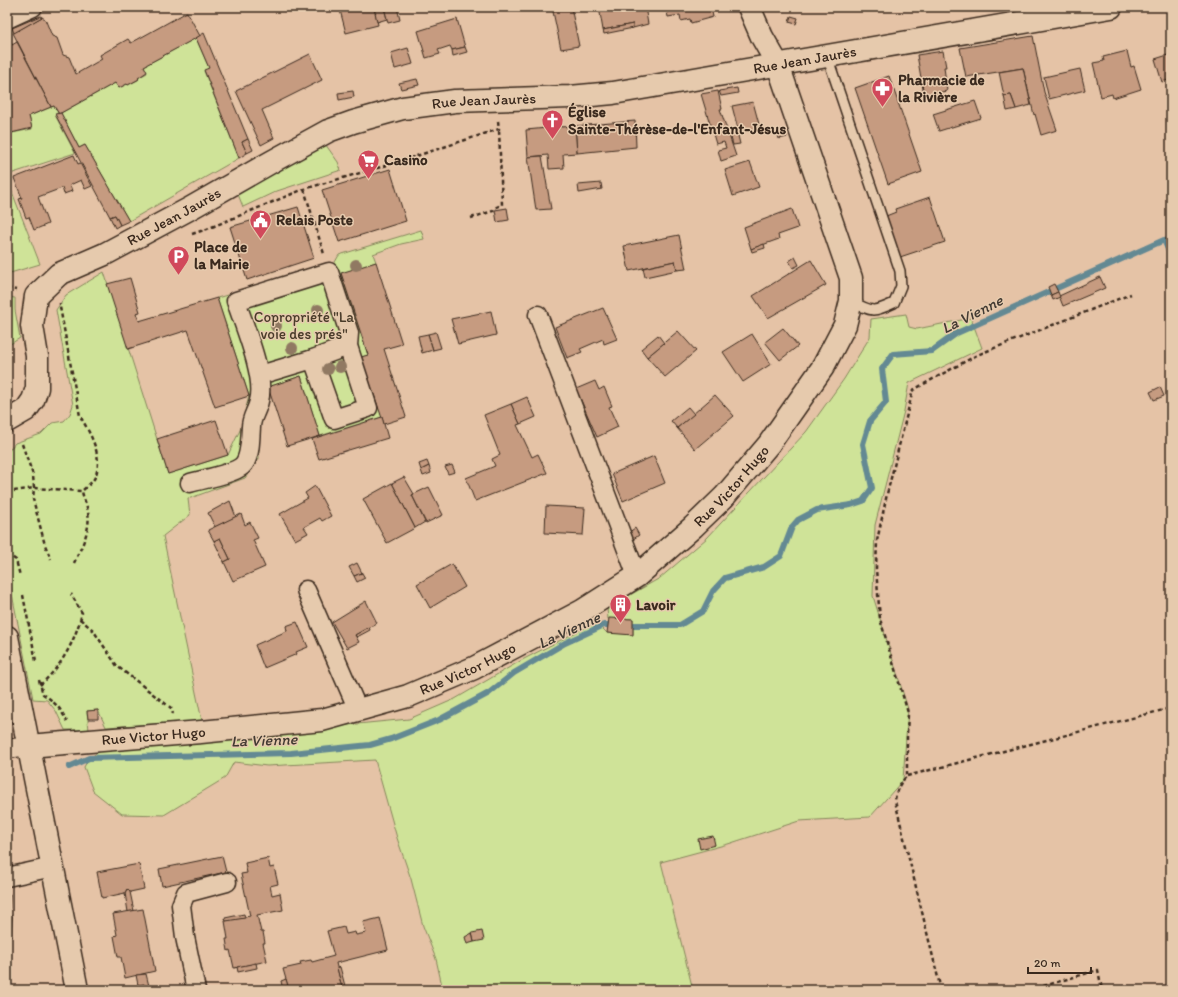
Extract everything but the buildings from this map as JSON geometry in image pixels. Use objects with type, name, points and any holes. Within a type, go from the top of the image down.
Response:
[{"type":"street","points":[[7,19],[33,7]]},
{"type":"street","name":"Rue Victor Hugo","points":[[17,748],[322,720],[408,696],[474,668],[582,611],[637,576],[693,527],[724,497],[769,444],[823,367],[845,325],[851,302],[851,278],[778,65],[762,37],[749,7]]},
{"type":"street","name":"Rue Jean Jaurès","points":[[7,420],[26,410],[33,400],[37,388],[37,356],[32,326],[36,296],[59,274],[105,254],[328,131],[353,122],[408,107],[455,101],[570,97],[613,93],[1111,7]]},
{"type":"street","points":[[190,483],[230,472],[243,465],[248,457],[251,425],[259,402],[260,375],[236,301],[329,272],[349,333],[348,346],[368,408],[334,419],[313,359]]},
{"type":"street","points":[[538,315],[637,576]]},
{"type":"street","points":[[260,375],[313,359],[348,346]]},
{"type":"street","points":[[306,590],[358,710]]},
{"type":"street","points":[[7,637],[18,694],[17,748],[52,867],[77,990]]},
{"type":"street","points":[[7,877],[52,867]]},
{"type":"street","points":[[196,990],[185,937],[181,905],[186,893],[227,882]]},
{"type":"lane","points":[[827,56],[900,271],[901,286],[894,303],[881,309],[869,310],[851,302]]},
{"type":"path","points":[[471,218],[493,212],[494,208],[502,205],[499,129],[497,116]]},
{"type":"path","points":[[188,235],[207,229],[304,189],[395,164],[499,129]]},
{"type":"path","points":[[304,189],[329,272]]},
{"type":"path","points":[[7,288],[20,291]]},
{"type":"path","points":[[907,776],[908,713],[880,619],[876,569],[877,541],[913,390],[977,355],[1131,294]]},
{"type":"path","points":[[7,492],[34,488],[82,491],[95,478],[98,463],[96,449],[80,416],[60,307],[61,297]]},
{"type":"path","points":[[22,444],[33,475],[33,499],[45,545],[51,559]]},
{"type":"path","points":[[74,563],[83,544],[88,526],[88,512],[82,491]]},
{"type":"path","points":[[7,554],[16,560],[20,576]]},
{"type":"path","points":[[7,588],[11,587]]},
{"type":"path","points":[[18,694],[36,690],[56,669],[70,647],[82,613],[71,594]]},
{"type":"path","points":[[23,595],[37,668]]},
{"type":"path","points":[[80,620],[92,630],[117,666],[171,708],[174,716]]},
{"type":"path","points":[[39,676],[43,694],[57,706],[67,722]]},
{"type":"path","points":[[941,990],[895,801],[896,792],[900,783],[907,776],[1171,708]]},
{"type":"path","points":[[1030,990],[1098,970],[1102,990]]},
{"type":"green space","points":[[196,38],[209,68],[204,71],[239,158],[129,221],[85,145],[79,148],[61,113],[115,83],[119,88],[138,80],[138,78],[147,73],[144,66]]},
{"type":"green space","points":[[54,106],[58,113],[55,115],[75,153],[7,175],[7,134],[32,129],[29,116]]},
{"type":"green space","points":[[323,141],[338,162],[341,170],[277,191],[243,207],[236,189]]},
{"type":"green space","points":[[7,179],[40,264],[7,274]]},
{"type":"green space","name":"Copropriété \"La voie des prés\"","points":[[421,230],[424,239],[401,244],[373,254],[376,262],[341,274],[368,355],[362,357],[382,417],[320,436],[301,376],[268,387],[265,412],[258,423],[259,459],[245,478],[188,499],[190,515],[163,536],[202,721],[106,727],[98,710],[87,711],[89,730],[65,730],[56,711],[47,700],[33,699],[7,569],[7,453],[15,443],[41,434],[52,423],[64,421],[70,414],[73,405],[56,310],[66,295],[104,272],[168,474],[228,455],[241,428],[249,396],[217,298],[334,264],[339,255]]},
{"type":"green space","points":[[7,297],[15,298],[15,310],[20,338],[7,346]]},
{"type":"green space","points":[[906,314],[909,327],[917,329],[971,318],[982,348],[909,383],[904,411],[875,525],[873,596],[908,709],[903,780],[870,817],[799,821],[728,844],[661,862],[693,990],[443,990],[436,959],[423,926],[411,879],[397,838],[375,760],[267,766],[234,762],[225,778],[164,815],[122,814],[93,791],[84,767],[89,758],[107,747],[409,719],[455,699],[522,660],[596,622],[607,633],[633,634],[633,619],[608,619],[607,608],[660,578],[707,538],[806,432],[844,379],[870,337],[871,319]]},
{"type":"waterway","name":"La Vienne","points":[[625,625],[680,625],[703,611],[713,591],[725,578],[764,567],[781,556],[792,527],[798,520],[817,510],[851,505],[863,501],[872,488],[863,444],[870,421],[886,402],[882,369],[893,354],[932,351],[957,333],[1164,240],[1171,256]]},
{"type":"waterway","name":"La Vienne","points":[[69,767],[89,758],[291,753],[370,745],[391,739],[439,720],[489,693],[514,673],[565,643],[604,625],[616,625]]},
{"type":"place","name":"Pharmacie de la Rivière","points":[[883,108]]},
{"type":"place","name":"Église Sainte-Thérèse-de-l'Enfant-Jésus","points":[[552,140]]},
{"type":"place","name":"Casino","points":[[369,180]]},
{"type":"place","name":"Relais Poste","points":[[261,240]]},
{"type":"place","name":"Place de la Mairie","points":[[178,276]]},
{"type":"place","name":"Lavoir","points":[[621,624]]}]
